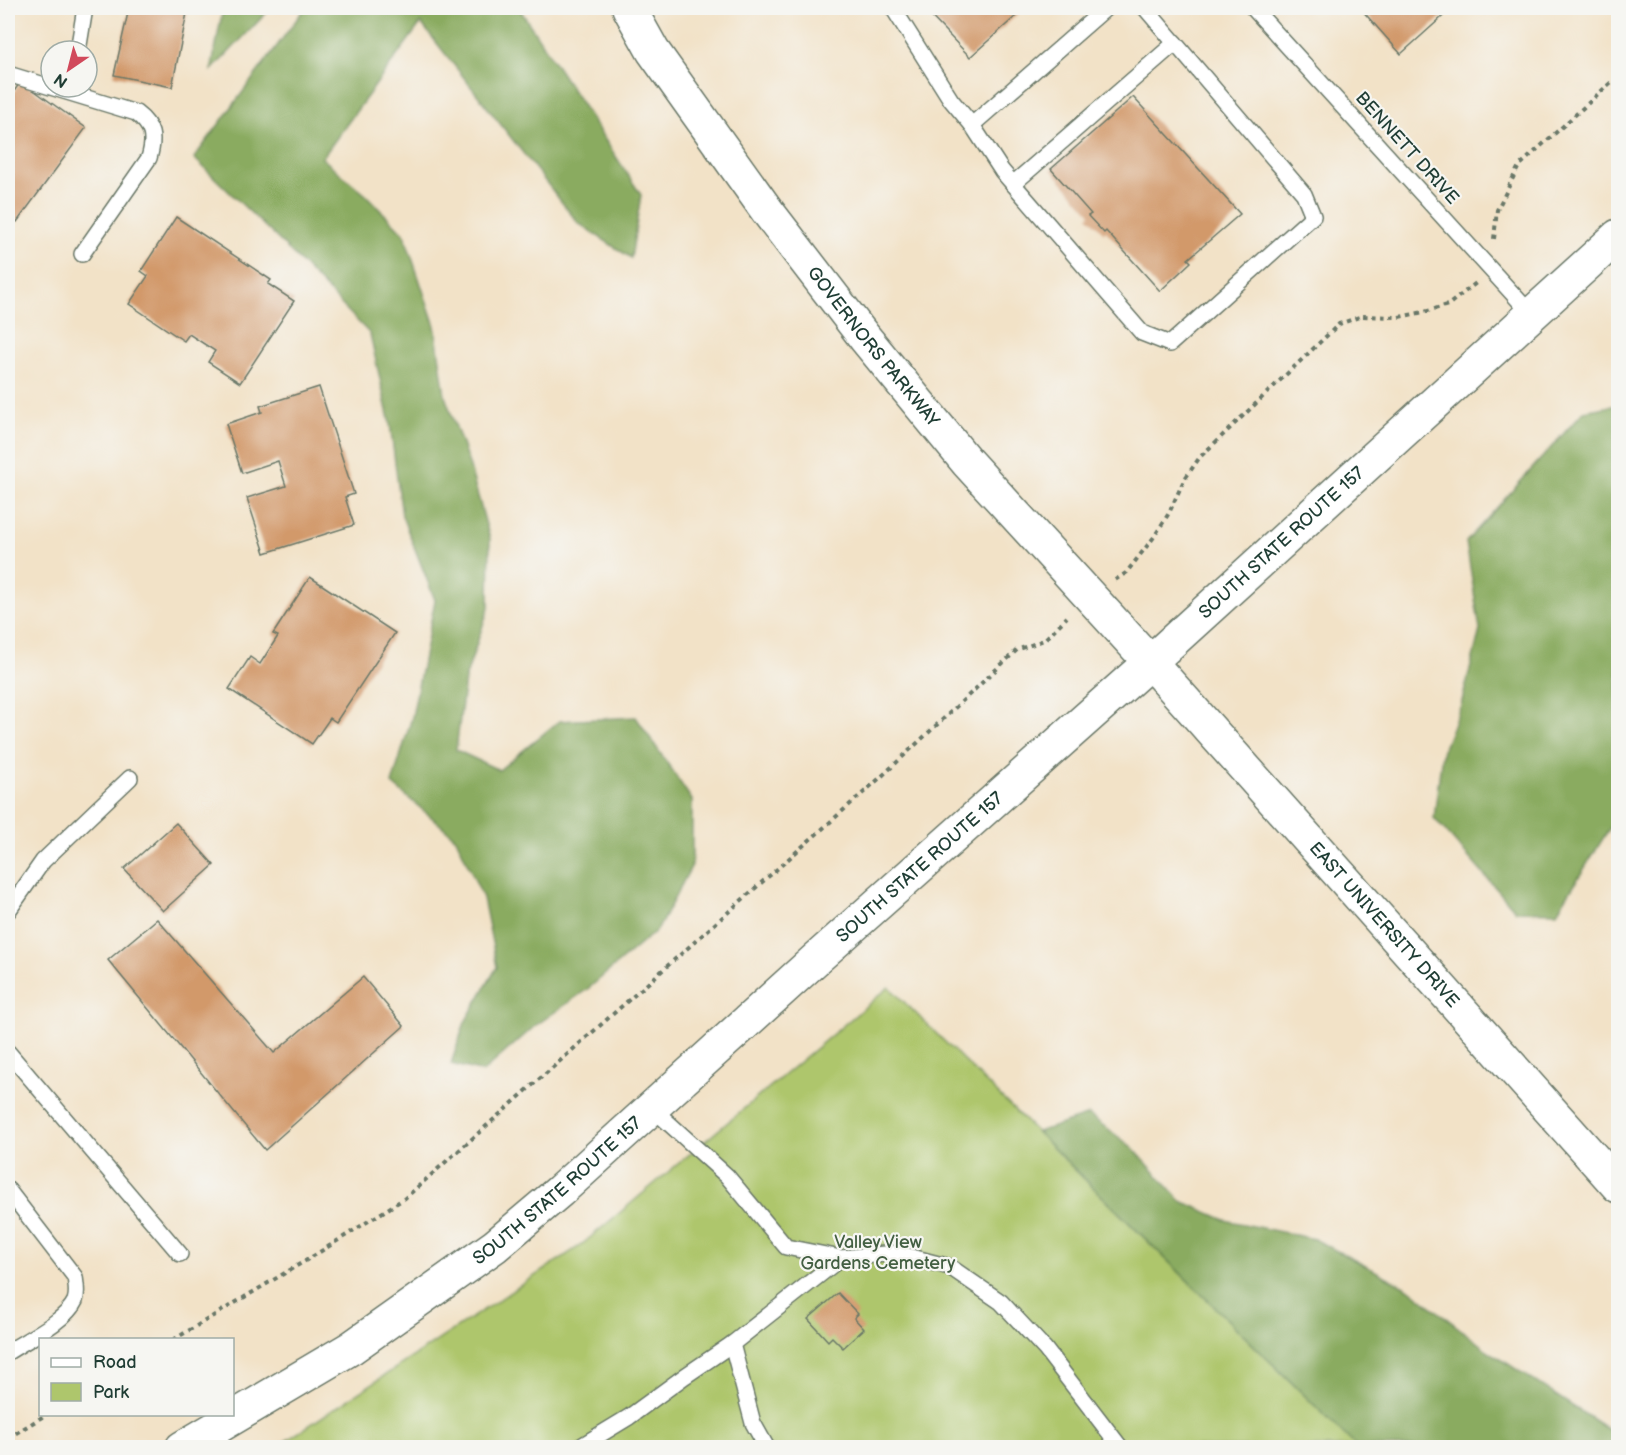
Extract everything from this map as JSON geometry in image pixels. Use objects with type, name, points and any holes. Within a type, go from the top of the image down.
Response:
[{"type":"main road","name":"GOVERNORS PARKWAY","points":[[630,8],[652,51],[768,212],[858,329],[967,462],[1150,662]]},
{"type":"main road","name":"SOUTH STATE ROUTE 157","points":[[182,1448],[351,1348],[425,1298],[495,1246],[560,1191],[816,959],[1150,662],[1618,236]]},
{"type":"main road","name":"EAST UNIVERSITY DRIVE","points":[[1150,662],[1618,1186]]},
{"type":"lane","points":[[80,39],[85,8]]},
{"type":"lane","points":[[893,8],[951,100],[972,124],[1002,171],[1142,333],[1170,344],[1313,216],[1304,195],[1145,8]]},
{"type":"lane","points":[[972,124],[1106,8]]},
{"type":"lane","name":"BENNETT DRIVE","points":[[1253,8],[1532,315]]},
{"type":"lane","points":[[1013,184],[1175,43]]},
{"type":"lane","points":[[8,74],[136,113],[145,120],[153,133],[149,158],[82,254]]},
{"type":"lane","points":[[8,911],[43,861],[130,778]]},
{"type":"lane","points":[[8,1052],[180,1254]]},
{"type":"lane","points":[[652,1108],[727,1176],[786,1247],[841,1258],[896,1253],[950,1268],[1001,1302],[1045,1349],[1121,1448]]},
{"type":"lane","points":[[8,1190],[75,1277],[77,1288],[75,1300],[60,1318],[8,1352]]},
{"type":"lane","points":[[578,1448],[629,1417],[732,1344],[841,1258]]},
{"type":"lane","points":[[732,1344],[753,1423],[767,1448]]},
{"type":"path","points":[[176,1338],[315,1255],[405,1197],[881,777],[1017,650],[1044,640],[1089,597],[1126,573],[1154,537],[1169,513],[1184,480],[1200,457],[1339,324],[1362,316],[1399,317],[1448,305],[1492,271],[1497,210],[1519,166],[1618,76]]},
{"type":"path","points":[[8,1438],[44,1416]]},
{"type":"green space","points":[[223,8],[271,8],[211,71]]},
{"type":"green space","points":[[305,8],[519,8],[641,195],[631,258],[578,223],[421,23],[322,158],[366,195],[404,234],[435,326],[445,396],[469,464],[490,539],[489,607],[465,679],[456,750],[499,770],[559,721],[636,717],[692,800],[692,865],[658,929],[589,988],[535,1026],[483,1072],[451,1064],[465,1022],[497,967],[483,898],[456,838],[392,784],[412,717],[435,600],[402,516],[390,424],[370,334],[282,243],[194,158]]},
{"type":"green space","points":[[1618,405],[1618,821],[1614,821],[1557,912],[1516,911],[1434,818],[1442,753],[1461,705],[1480,630],[1466,542],[1584,411]]},
{"type":"green space","name":"Valley View Gardens Cemetery","points":[[889,987],[1357,1447],[275,1448],[580,1246]]},
{"type":"green space","points":[[1089,1115],[1132,1147],[1181,1201],[1225,1220],[1314,1239],[1408,1288],[1487,1350],[1618,1436],[1618,1447],[1357,1447],[1037,1132]]},
{"type":"building","points":[[129,8],[188,8],[172,87],[114,75]]},
{"type":"building","points":[[923,8],[1025,8],[970,57]]},
{"type":"building","points":[[1360,8],[1452,8],[1401,54]]},
{"type":"building","points":[[21,81],[39,94],[39,99],[46,99],[86,128],[17,222],[8,215],[8,100]]},
{"type":"building","points":[[1133,97],[1240,214],[1188,259],[1191,262],[1160,291],[1106,231],[1104,233],[1088,216],[1091,214],[1051,169]]},
{"type":"building","points":[[176,217],[271,280],[268,284],[294,301],[240,383],[208,362],[215,351],[189,334],[184,341],[129,304],[148,276],[141,271]]},
{"type":"building","points":[[319,387],[354,494],[345,497],[354,525],[265,553],[247,498],[286,486],[278,461],[242,473],[226,424],[262,412],[260,406]]},
{"type":"building","points":[[310,577],[395,633],[336,722],[330,718],[312,744],[229,689],[250,657],[260,664],[278,636],[273,634]]},
{"type":"building","points":[[176,823],[214,865],[163,911],[124,869]]},
{"type":"building","points":[[157,919],[274,1053],[363,977],[404,1026],[265,1150],[108,960]]},
{"type":"building","points":[[838,1293],[858,1314],[854,1318],[864,1329],[843,1348],[832,1337],[828,1341],[808,1319]]}]
